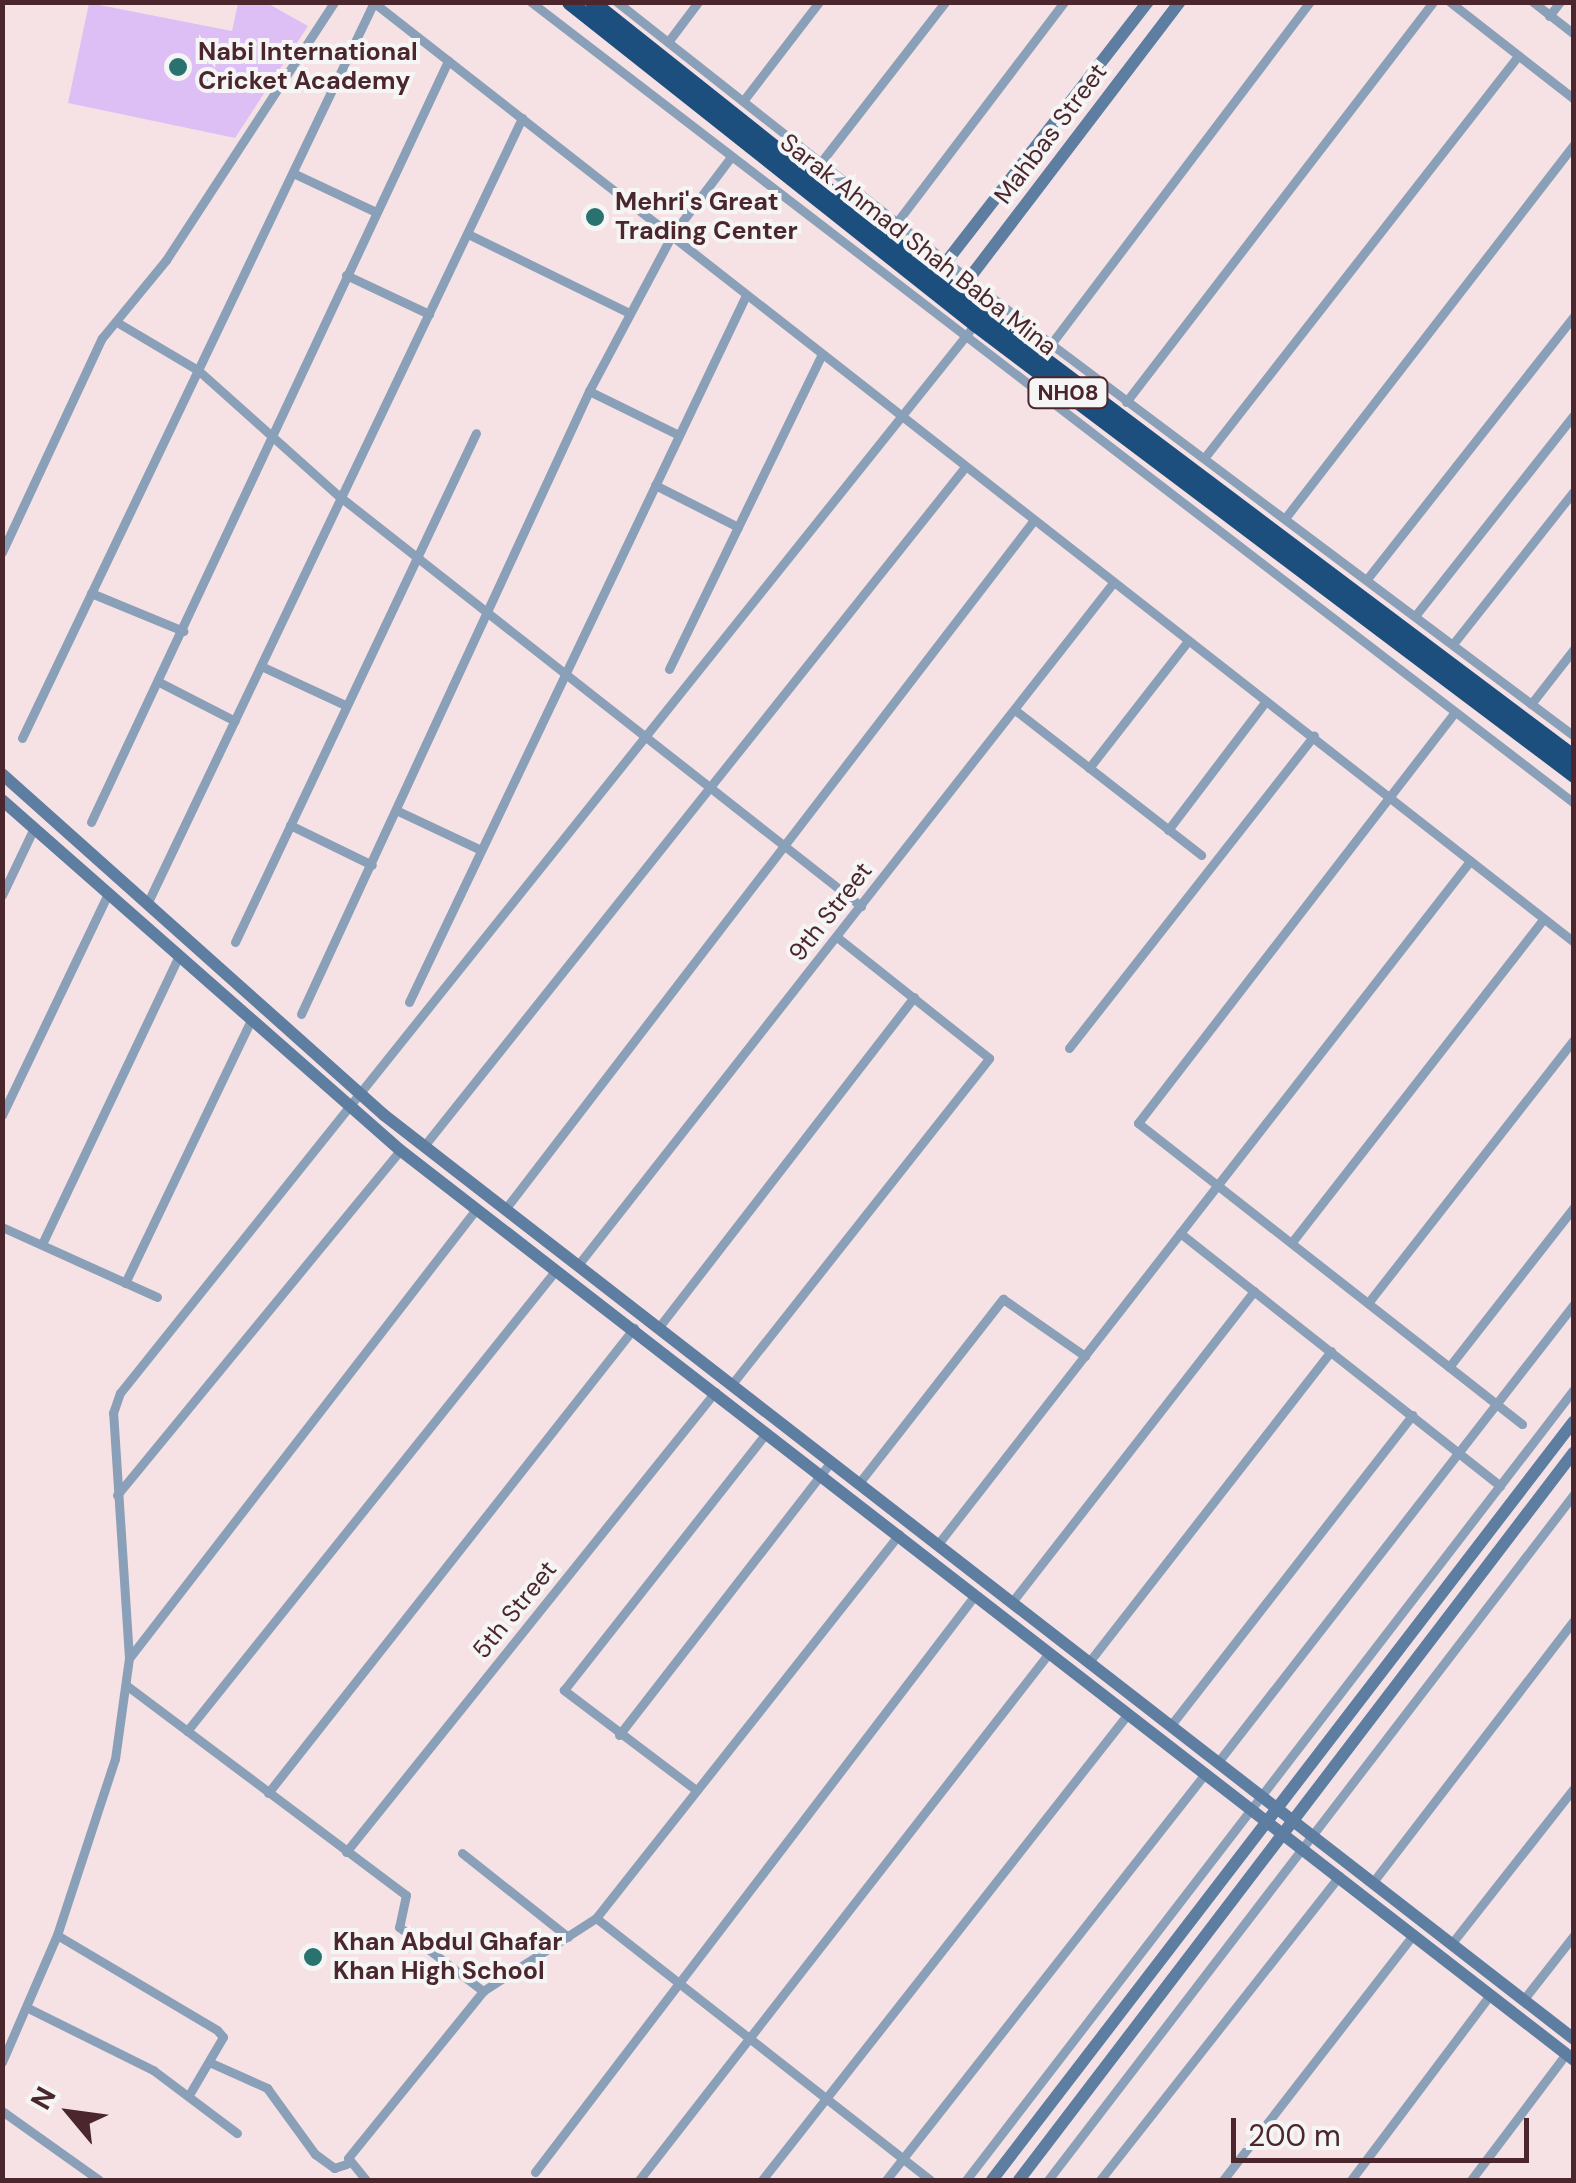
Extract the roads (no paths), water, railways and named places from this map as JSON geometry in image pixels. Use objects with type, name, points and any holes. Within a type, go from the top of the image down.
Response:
[{"type":"highway","name":"Sarak Ahmad Shah Baba Mina","points":[[569,2],[1574,775]]},
{"type":"highway","name":"NH08","points":[[592,2],[941,269],[963,287],[979,318],[1574,757]]},
{"type":"street","points":[[2,552],[102,338],[120,324],[334,2]]},
{"type":"street","points":[[530,2],[963,338],[1574,803]]},
{"type":"street","points":[[616,2],[897,222],[941,269]]},
{"type":"street","points":[[668,42],[698,2]]},
{"type":"street","points":[[742,101],[819,2]]},
{"type":"street","points":[[821,162],[945,2]]},
{"type":"street","points":[[897,222],[1064,2]]},
{"type":"street","name":"Mahbas Street","points":[[941,269],[1148,2]]},
{"type":"street","name":"Mahbas Street","points":[[963,287],[1180,2]]},
{"type":"street","points":[[1050,344],[1310,2]]},
{"type":"street","points":[[1126,402],[1434,2]]},
{"type":"street","points":[[1450,2],[1574,98]]},
{"type":"street","points":[[1532,2],[1574,34]]},
{"type":"street","points":[[1550,16],[1560,2]]},
{"type":"street","points":[[22,738],[374,3],[1574,942]]},
{"type":"street","points":[[1205,457],[1518,56]]},
{"type":"street","points":[[91,822],[276,437],[346,276],[448,61]]},
{"type":"street","points":[[147,904],[522,118]]},
{"type":"street","points":[[1286,517],[1574,146]]},
{"type":"street","points":[[301,1014],[490,613],[589,391],[672,236],[731,157]]},
{"type":"street","points":[[292,173],[376,212]]},
{"type":"street","points":[[468,234],[629,313]]},
{"type":"street","points":[[346,276],[429,314]]},
{"type":"street","points":[[963,287],[1050,344],[1205,457],[1574,736]]},
{"type":"street","points":[[409,1002],[746,295]]},
{"type":"street","points":[[1367,579],[1574,316]]},
{"type":"street","points":[[2,2062],[56,1936],[110,1781],[129,1658],[112,1414],[120,1392],[979,318]]},
{"type":"street","points":[[120,324],[199,370],[340,496],[861,906]]},
{"type":"street","points":[[669,669],[822,356]]},
{"type":"street","points":[[589,391],[679,435]]},
{"type":"street","points":[[1416,616],[1574,415]]},
{"type":"street","points":[[236,942],[476,432]]},
{"type":"street","points":[[424,1146],[965,466]]},
{"type":"street","points":[[655,486],[738,526]]},
{"type":"street","points":[[1453,644],[1574,492]]},
{"type":"street","points":[[506,1208],[1034,520]]},
{"type":"street","name":"9th Street","points":[[578,1265],[1113,582]]},
{"type":"street","points":[[92,593],[183,631]]},
{"type":"street","points":[[1089,768],[1188,641]]},
{"type":"street","points":[[1531,704],[1574,649]]},
{"type":"street","points":[[261,666],[345,705]]},
{"type":"street","points":[[159,682],[235,720]]},
{"type":"street","points":[[1168,830],[1266,700]]},
{"type":"street","points":[[1015,710],[1200,855]]},
{"type":"street","points":[[1455,712],[1138,1120],[1522,1424]]},
{"type":"street","points":[[1070,1048],[1314,736]]},
{"type":"street","points":[[2,774],[360,1094],[424,1146],[1574,2039]]},
{"type":"street","points":[[2,800],[400,1150],[1570,2057],[1475,2179]]},
{"type":"street","points":[[398,811],[481,850]]},
{"type":"street","points":[[290,825],[372,865]]},
{"type":"street","points":[[2,895],[34,828]]},
{"type":"street","points":[[938,1544],[1470,862]]},
{"type":"street","points":[[2,1115],[108,894]]},
{"type":"street","points":[[1292,1242],[1544,919]]},
{"type":"street","points":[[732,1384],[989,1058],[837,937]]},
{"type":"street","points":[[42,1244],[178,958]]},
{"type":"street","points":[[659,1328],[914,996]]},
{"type":"street","points":[[125,1283],[250,1022]]},
{"type":"street","points":[[1368,1303],[1574,1039]]},
{"type":"street","points":[[117,1494],[400,1150]]},
{"type":"street","points":[[1449,1366],[1574,1207]]},
{"type":"street","points":[[129,1658],[477,1208]]},
{"type":"street","points":[[2,1226],[157,1297]]},
{"type":"street","points":[[1180,1234],[1500,1486]]},
{"type":"street","points":[[187,1731],[556,1270]]},
{"type":"street","points":[[1012,1602],[1254,1291]]},
{"type":"street","points":[[859,1484],[1003,1299],[1085,1356]]},
{"type":"street","points":[[1218,1762],[1574,1304]]},
{"type":"street","points":[[268,1792],[634,1328]]},
{"type":"street","points":[[1089,1662],[1331,1351]]},
{"type":"street","points":[[966,2180],[1574,1389]]},
{"type":"street","name":"5th Street","points":[[346,1852],[714,1392]]},
{"type":"street","points":[[1171,1726],[1412,1415]]},
{"type":"street","points":[[992,2180],[1574,1421]]},
{"type":"street","points":[[696,1790],[564,1690],[766,1433]]},
{"type":"street","points":[[1018,2180],[1574,1452]]},
{"type":"street","points":[[619,1734],[831,1462]]},
{"type":"street","points":[[1048,2180],[1574,1494]]},
{"type":"street","points":[[208,2062],[267,2088],[315,2154],[334,2168],[346,2164],[483,1991],[596,1918],[898,1534]]},
{"type":"street","points":[[535,2172],[676,1982],[976,1596]]},
{"type":"street","points":[[1373,1882],[1574,1620]]},
{"type":"street","points":[[639,2180],[1049,1653]]},
{"type":"street","points":[[126,1685],[406,1895],[399,1927],[483,1991]]},
{"type":"street","points":[[762,2180],[1126,1715]]},
{"type":"street","points":[[886,2180],[1204,1775]]},
{"type":"street","points":[[1452,1943],[1574,1788]]},
{"type":"street","points":[[462,1853],[568,1937]]},
{"type":"street","points":[[1100,2180],[1340,1875]]},
{"type":"street","points":[[596,1918],[930,2180]]},
{"type":"street","points":[[1223,2180],[1412,1935]]},
{"type":"street","points":[[1524,1998],[1574,1935]]},
{"type":"street","points":[[56,1936],[218,2030],[222,2037],[189,2095]]},
{"type":"street","points":[[1351,2180],[1490,1995]]},
{"type":"street","points":[[28,2008],[189,2095],[237,2134]]},
{"type":"street","points":[[2,2111],[100,2180]]},
{"type":"street","points":[[346,2164],[366,2180]]},
{"type":"place","name":"Nabi International Cricket Academy","points":[[178,67]]},
{"type":"place","name":"Mehri's Great Trading Center","points":[[595,217]]},
{"type":"place","name":"Khan Abdul Ghafar Khan High School","points":[[313,1957]]}]
